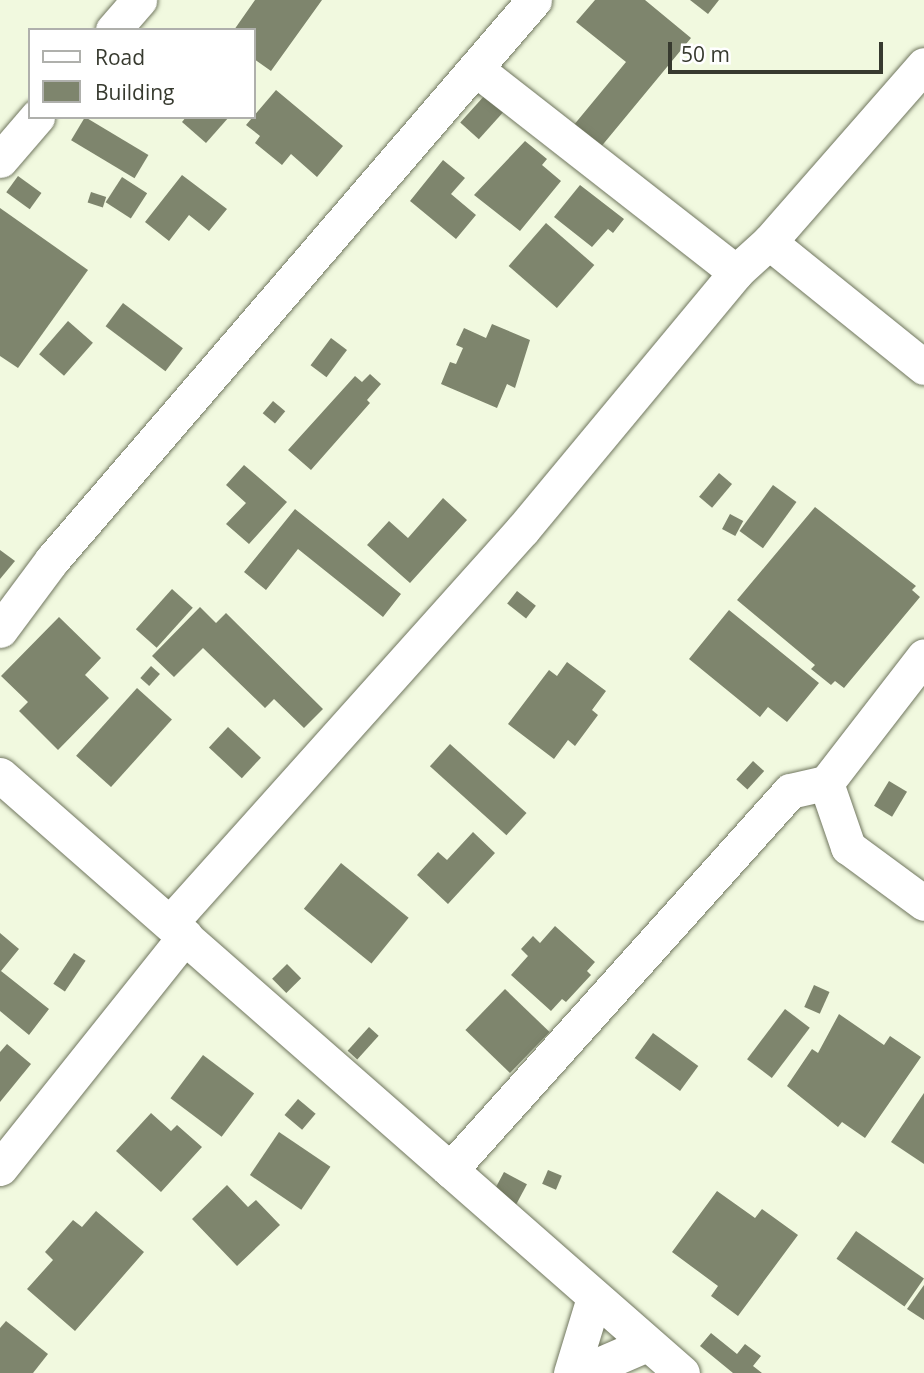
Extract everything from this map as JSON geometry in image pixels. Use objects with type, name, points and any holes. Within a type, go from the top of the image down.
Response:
[{"type":"street","points":[[115,28],[139,0]]},
{"type":"street","points":[[0,630],[52,560],[534,0]]},
{"type":"street","points":[[0,1168],[177,929],[523,529],[736,272],[769,242],[924,65]]},
{"type":"street","points":[[476,68],[736,272]]},
{"type":"street","points":[[0,160],[35,119]]},
{"type":"street","points":[[769,242],[924,366]]},
{"type":"street","points":[[450,1170],[790,791],[826,783],[924,656]]},
{"type":"street","points":[[0,775],[682,1373]]},
{"type":"street","points":[[826,783],[848,847],[924,903]]},
{"type":"street","points":[[572,1373],[594,1298]]},
{"type":"street","points":[[580,1373],[647,1344]]},
{"type":"building","points":[[255,0],[322,0],[271,71],[256,60],[256,28],[235,28]]},
{"type":"building","points":[[595,0],[645,0],[691,38],[600,148],[573,126],[626,62],[576,22]]},
{"type":"building","points":[[690,0],[719,0],[708,14]]},
{"type":"building","points":[[276,90],[343,146],[317,177],[291,154],[282,165],[255,143],[260,136],[246,125],[251,119],[256,119],[256,113]]},
{"type":"building","points":[[485,95],[504,112],[479,139],[460,122]]},
{"type":"building","points":[[84,119],[88,119],[148,155],[135,178],[71,140]]},
{"type":"building","points":[[184,119],[227,119],[206,143],[182,122]]},
{"type":"building","points":[[525,141],[547,159],[542,165],[561,181],[520,231],[474,195]]},
{"type":"building","points":[[443,160],[465,178],[451,194],[476,215],[456,239],[410,201]]},
{"type":"building","points":[[182,175],[227,209],[209,231],[189,215],[169,241],[145,222]]},
{"type":"building","points":[[18,176],[41,193],[30,209],[6,192]]},
{"type":"building","points":[[122,177],[147,193],[131,218],[106,202]]},
{"type":"building","points":[[580,185],[624,219],[613,233],[608,229],[592,247],[554,217]]},
{"type":"building","points":[[91,192],[106,197],[103,207],[88,202]]},
{"type":"building","points":[[0,208],[88,270],[18,368],[0,356]]},
{"type":"building","points":[[546,223],[594,265],[557,308],[509,266]]},
{"type":"building","points":[[123,303],[183,348],[165,371],[106,326]]},
{"type":"building","points":[[68,321],[93,343],[64,376],[39,354]]},
{"type":"building","points":[[492,324],[530,340],[515,388],[507,384],[497,408],[441,384],[450,362],[456,364],[463,348],[456,345],[464,328],[486,338]]},
{"type":"building","points":[[331,338],[347,350],[327,377],[311,365]]},
{"type":"building","points":[[370,374],[381,384],[367,400],[370,403],[311,470],[288,450],[355,376],[362,382]]},
{"type":"building","points":[[273,401],[285,411],[275,424],[263,413]]},
{"type":"building","points":[[244,465],[287,502],[249,544],[226,524],[246,503],[226,485]]},
{"type":"building","points":[[719,473],[732,484],[712,508],[699,497]]},
{"type":"building","points":[[773,485],[796,502],[763,548],[739,531]]},
{"type":"building","points":[[443,498],[467,520],[410,583],[367,545],[389,521],[408,538]]},
{"type":"building","points":[[815,507],[916,586],[912,590],[920,597],[844,688],[835,681],[831,685],[811,669],[815,665],[737,600]]},
{"type":"building","points":[[295,509],[401,594],[383,617],[298,549],[266,590],[244,572]]},
{"type":"building","points":[[730,514],[743,521],[735,536],[722,529]]},
{"type":"building","points":[[0,550],[15,561],[0,579]]},
{"type":"building","points":[[172,589],[193,608],[157,648],[136,629]]},
{"type":"building","points":[[517,591],[536,606],[526,618],[507,604]]},
{"type":"building","points":[[200,607],[216,623],[226,613],[323,709],[304,728],[274,699],[265,708],[203,648],[174,677],[152,656]]},
{"type":"building","points":[[729,610],[819,683],[787,722],[768,707],[760,717],[689,659]]},
{"type":"building","points":[[59,617],[101,658],[85,675],[109,698],[58,750],[19,711],[28,702],[1,676]]},
{"type":"building","points":[[567,662],[606,691],[592,710],[598,715],[575,746],[568,740],[554,759],[508,724],[549,670],[557,676]]},
{"type":"building","points":[[151,666],[160,674],[149,686],[140,678]]},
{"type":"building","points":[[137,688],[172,719],[111,787],[76,756]]},
{"type":"building","points":[[228,727],[261,758],[242,778],[209,747]]},
{"type":"building","points":[[450,744],[527,813],[506,835],[430,766]]},
{"type":"building","points":[[753,761],[764,771],[747,790],[736,780]]},
{"type":"building","points":[[889,781],[907,792],[892,817],[874,806]]},
{"type":"building","points":[[473,832],[495,853],[448,904],[417,875],[438,852],[447,860]]},
{"type":"building","points":[[341,863],[409,918],[371,964],[304,909]]},
{"type":"building","points":[[555,926],[595,962],[587,971],[591,975],[566,1002],[562,999],[551,1011],[511,975],[528,956],[521,949],[533,936],[540,943]]},
{"type":"building","points":[[0,933],[19,949],[1,971],[49,1009],[29,1035],[0,1011]]},
{"type":"building","points":[[74,953],[86,961],[65,992],[53,984]]},
{"type":"building","points":[[287,964],[301,978],[286,993],[272,979]]},
{"type":"building","points":[[814,985],[830,992],[820,1014],[804,1007]]},
{"type":"building","points":[[505,989],[550,1032],[510,1073],[465,1030]]},
{"type":"building","points":[[785,1009],[810,1028],[772,1078],[747,1059]]},
{"type":"building","points":[[839,1014],[884,1045],[890,1036],[921,1057],[865,1138],[842,1122],[838,1127],[787,1086],[812,1049],[818,1053]]},
{"type":"building","points":[[369,1027],[379,1036],[357,1059],[348,1051]]},
{"type":"building","points":[[653,1033],[698,1066],[680,1091],[635,1058]]},
{"type":"building","points":[[7,1044],[31,1064],[0,1102],[0,1052]]},
{"type":"building","points":[[203,1055],[254,1094],[222,1137],[171,1098]]},
{"type":"building","points":[[924,1093],[924,1164],[891,1142]]},
{"type":"building","points":[[298,1099],[316,1114],[302,1130],[285,1115]]},
{"type":"building","points":[[151,1113],[171,1131],[177,1125],[202,1147],[161,1192],[116,1151]]},
{"type":"building","points":[[279,1132],[330,1167],[301,1210],[250,1175]]},
{"type":"building","points":[[548,1170],[562,1176],[556,1190],[542,1184]]},
{"type":"building","points":[[504,1172],[527,1184],[513,1210],[490,1198]]},
{"type":"building","points":[[227,1185],[248,1207],[256,1200],[280,1225],[237,1266],[192,1219]]},
{"type":"building","points":[[717,1191],[755,1218],[762,1209],[798,1235],[738,1316],[711,1296],[718,1286],[672,1252]]},
{"type":"building","points":[[96,1211],[144,1252],[75,1331],[27,1289],[53,1260],[45,1252],[73,1220],[82,1227]]},
{"type":"building","points":[[856,1231],[924,1279],[904,1306],[836,1259]]},
{"type":"building","points":[[924,1285],[924,1320],[907,1309]]},
{"type":"building","points":[[6,1321],[48,1354],[33,1373],[0,1373],[0,1328]]},
{"type":"building","points":[[711,1333],[737,1354],[745,1344],[761,1356],[753,1366],[762,1373],[733,1373],[700,1346]]}]
